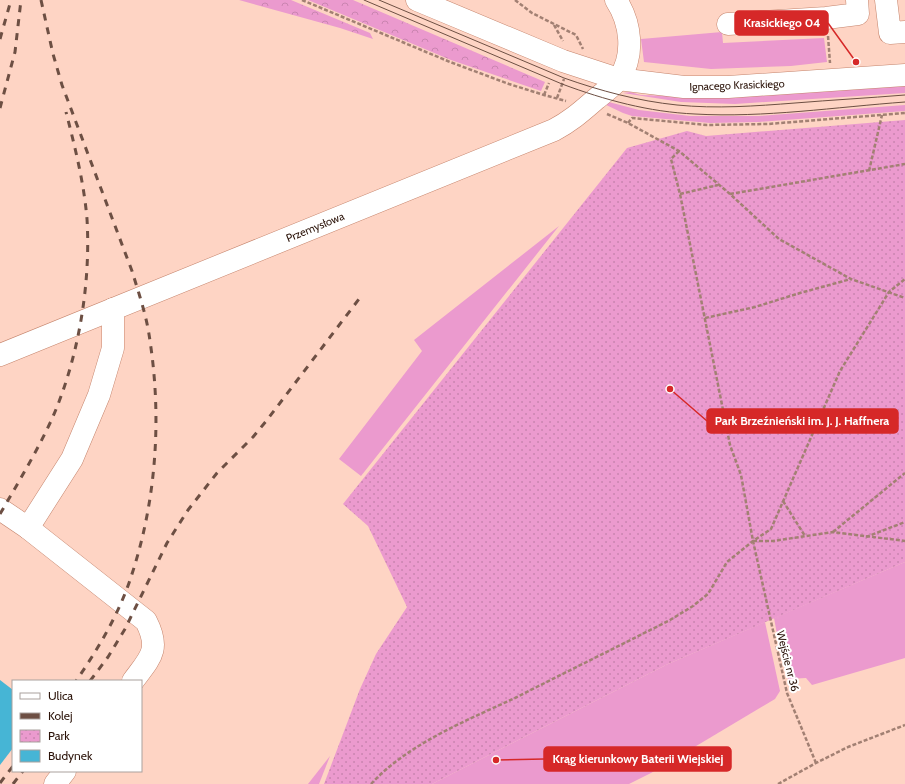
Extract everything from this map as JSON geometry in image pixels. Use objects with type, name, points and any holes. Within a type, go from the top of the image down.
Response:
[{"type":"street","name":"Ignacego Krasickiego","points":[[417,0],[563,61],[618,79],[684,87],[728,87],[905,75]]},
{"type":"street","points":[[616,0],[627,22],[629,42],[626,62],[618,79]]},
{"type":"street","points":[[728,24],[826,18],[858,14],[857,0]]},
{"type":"street","points":[[886,0],[890,33],[905,32]]},
{"type":"street","name":"Przemysłowa","points":[[0,355],[554,130],[570,122],[618,79]]},
{"type":"street","points":[[28,528],[72,459],[99,395],[112,348],[113,308]]},
{"type":"street","points":[[0,509],[28,528],[146,621],[152,632],[154,643],[151,656],[134,680]]},
{"type":"street","points":[[55,784],[64,772]]},
{"type":"path","points":[[302,0],[450,62],[544,95],[602,112],[628,123],[679,151],[719,184],[779,239],[851,279],[905,298]]},
{"type":"path","points":[[515,0],[532,13],[576,35],[583,49]]},
{"type":"path","points":[[826,18],[830,65]]},
{"type":"path","points":[[553,24],[564,43]]},
{"type":"path","points":[[576,47],[590,51]]},
{"type":"path","points":[[544,95],[549,83]]},
{"type":"path","points":[[557,98],[561,87]]},
{"type":"path","points":[[628,123],[632,118],[707,125],[768,124],[905,113]]},
{"type":"path","points":[[869,171],[882,115]]},
{"type":"path","name":"Wejście nr 36","points":[[679,151],[671,159],[680,194],[730,445],[741,475],[753,541],[787,693],[816,763]]},
{"type":"path","points":[[730,194],[905,164]]},
{"type":"path","points":[[680,194],[719,184]]},
{"type":"path","points":[[705,318],[755,307],[851,279]]},
{"type":"path","points":[[371,784],[398,759],[457,724],[670,620],[693,606],[708,594],[728,562],[753,541],[771,529],[840,371],[889,292],[905,279]]},
{"type":"path","points":[[833,532],[905,473]]},
{"type":"path","points":[[783,501],[805,536]]},
{"type":"path","points":[[865,537],[905,522]]},
{"type":"path","points":[[753,541],[773,541],[833,532],[905,542]]},
{"type":"path","points":[[778,784],[848,747],[905,725]]},
{"type":"green space","points":[[239,0],[291,0],[370,33],[373,39],[340,28]]},
{"type":"green space","points":[[308,0],[353,0],[545,82],[541,91],[451,60]]},
{"type":"green space","points":[[722,32],[723,43],[824,38],[827,62],[791,66],[711,69],[644,62],[641,39]]},
{"type":"green space","points":[[905,83],[905,93],[735,104],[681,102],[623,93],[630,92],[641,95],[670,96]]},
{"type":"green space","points":[[605,101],[639,110],[690,116],[759,116],[905,105],[905,111],[759,122],[710,123],[632,116],[602,103]]},
{"type":"green space","points":[[905,120],[905,562],[668,664],[432,784],[324,784],[360,689],[376,654],[407,607],[368,526],[343,504],[627,148],[687,131],[706,136]]},
{"type":"green space","points":[[559,226],[361,476],[339,459],[422,351],[414,340]]},
{"type":"green space","points":[[905,562],[905,658],[812,685],[806,678],[788,679],[774,618]]},
{"type":"green space","points":[[765,622],[780,691],[775,699],[651,773],[629,784],[432,784],[668,664]]},
{"type":"green space","points":[[330,756],[319,784],[308,784]]},
{"type":"building","points":[[0,680],[12,689],[12,749],[0,765]]},
{"type":"tram line","points":[[364,0],[562,84],[611,100],[644,108],[678,113],[747,115],[905,102]]},
{"type":"tram line","points":[[379,0],[564,78],[606,91],[648,101],[706,107],[736,107],[905,95]]},
{"type":"railway","points":[[0,39],[11,0]]},
{"type":"railway","points":[[0,108],[15,52],[21,0]]},
{"type":"railway","points":[[41,0],[53,54],[62,85],[132,271],[147,323],[154,371],[156,401],[156,431],[151,490],[139,549],[126,591],[114,618],[100,644],[77,680]]},
{"type":"railway","points":[[0,514],[51,421],[69,373],[81,322],[87,270],[87,219],[76,152],[66,112]]},
{"type":"railway","points":[[91,680],[108,657],[125,629],[167,543],[188,510],[217,473],[253,437],[267,420],[359,299]]},
{"type":"railway","points":[[0,783],[12,767]]},
{"type":"railway","points":[[13,784],[22,772]]},
{"type":"place","name":"Krasickiego 04","points":[[856,62]]},
{"type":"place","name":"Park Brzeźnieński im. J. J. Haffnera","points":[[670,389]]},
{"type":"place","name":"Krąg kierunkowy Baterii Wiejskiej","points":[[496,760]]}]
